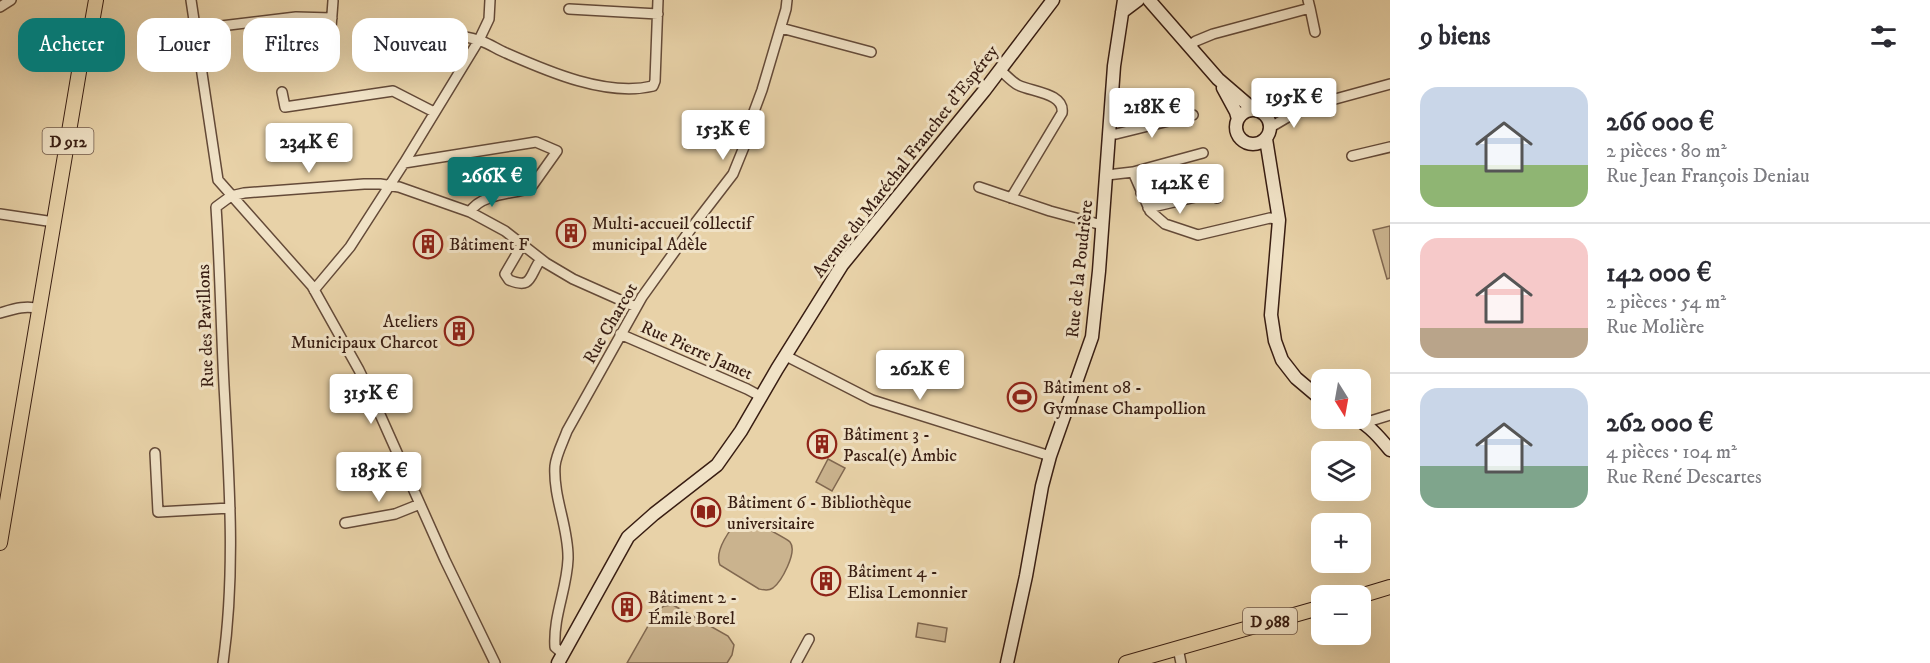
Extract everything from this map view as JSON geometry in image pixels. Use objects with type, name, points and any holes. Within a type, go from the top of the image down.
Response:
[{"type":"main road","points":[[85,18],[88,0]]},
{"type":"main road","points":[[92,18],[94,0]]},
{"type":"main road","name":"D 912","points":[[0,543],[5,489],[39,309],[79,72]]},
{"type":"main road","points":[[1371,592],[1388,586]]},
{"type":"main road","name":"D 988","points":[[1126,663],[1311,610]]},
{"type":"street","points":[[0,7],[11,0]]},
{"type":"street","points":[[191,0],[194,18]]},
{"type":"street","points":[[314,290],[350,247],[479,40],[489,19],[490,0]]},
{"type":"street","points":[[468,38],[590,85],[642,89],[654,86],[658,0]]},
{"type":"street","name":"Rue Charcot","points":[[560,658],[555,647],[554,630],[568,560],[567,537],[557,495],[555,465],[567,431],[636,307],[733,174],[746,141],[749,125],[781,28],[787,0]]},
{"type":"street","name":"Avenue du Maréchal Franchet d'Espérey","points":[[560,658],[628,537],[717,465],[842,265],[1000,70],[1053,0]]},
{"type":"street","name":"Rue de la Poudrière","points":[[1007,663],[1042,486],[1050,456],[1092,338],[1100,271],[1114,66],[1123,6],[1138,0]]},
{"type":"street","points":[[1149,0],[1218,79],[1269,119],[1271,170],[1279,220],[1271,315],[1275,340],[1282,360],[1296,378],[1311,391]]},
{"type":"street","points":[[288,18],[332,18],[333,1]]},
{"type":"street","points":[[1190,46],[1214,34],[1309,4],[1316,32]]},
{"type":"street","points":[[569,9],[658,14]]},
{"type":"street","points":[[781,28],[871,52]]},
{"type":"street","points":[[1000,70],[1016,85],[1052,97],[1060,101],[1063,108],[1011,198]]},
{"type":"street","points":[[202,72],[218,180],[314,290],[364,380],[495,663]]},
{"type":"street","points":[[1218,79],[1236,112],[1238,136],[1251,145],[1271,170]]},
{"type":"street","points":[[1238,120],[1244,112],[1306,107],[1390,84]]},
{"type":"street","points":[[282,92],[285,107],[393,92],[434,112]]},
{"type":"street","points":[[1251,145],[1262,142],[1268,133],[1306,107]]},
{"type":"street","points":[[1109,133],[1116,134],[1193,115]]},
{"type":"street","points":[[404,163],[536,142],[557,151],[531,189],[481,200],[473,206],[470,212]]},
{"type":"street","points":[[1352,156],[1390,147]]},
{"type":"street","points":[[1107,175],[1133,172],[1203,153]]},
{"type":"street","points":[[1133,172],[1148,208],[1165,224],[1198,235],[1270,218],[1279,220]]},
{"type":"street","points":[[231,196],[254,192],[364,184],[388,185],[470,212],[506,231],[541,259],[573,279],[636,307]]},
{"type":"street","points":[[979,187],[1077,220],[1102,225]]},
{"type":"street","points":[[1141,193],[1160,189]]},
{"type":"street","points":[[1148,208],[1213,193],[1217,198]]},
{"type":"street","name":"Rue des Pavillons","points":[[223,663],[230,593],[230,508],[216,207],[231,196]]},
{"type":"street","points":[[0,214],[54,222]]},
{"type":"street","points":[[522,244],[505,274],[509,280],[521,285],[526,284],[541,259]]},
{"type":"street","points":[[0,313],[24,307],[39,309]]},
{"type":"street","name":"Rue Pierre Jamet","points":[[620,334],[760,396]]},
{"type":"street","points":[[786,356],[872,400],[1050,456]]},
{"type":"street","points":[[1371,419],[1390,415]]},
{"type":"street","points":[[1370,429],[1390,450]]},
{"type":"street","points":[[155,453],[158,512],[230,508]]},
{"type":"street","points":[[345,523],[395,514],[420,504]]},
{"type":"street","points":[[796,663],[809,639]]},
{"type":"street","points":[[1178,648],[1181,663]]},
{"type":"shaded area","points":[[1390,226],[1390,278],[1387,279],[1373,230]]},
{"type":"shaded area","points":[[828,459],[845,468],[832,491],[816,482]]},
{"type":"shaded area","points":[[742,519],[749,519],[790,542],[792,553],[788,566],[780,580],[771,589],[759,589],[720,565],[721,546]]},
{"type":"shaded area","points":[[673,605],[728,636],[734,645],[727,663],[627,663],[656,612],[664,606]]},
{"type":"shaded area","points":[[918,623],[947,628],[945,642],[916,637]]},
{"type":"place","name":"Multi-accueil collectif municipal Adèle","points":[[571,233]]},
{"type":"place","name":"Bâtiment F","points":[[428,244]]},
{"type":"place","name":"Ateliers Municipaux Charcot","points":[[459,331]]},
{"type":"place","name":"Bâtiment 08 - Gymnase Champollion","points":[[1022,397]]},
{"type":"place","name":"Bâtiment 3 - Pascal(e) Ambic","points":[[822,444]]},
{"type":"place","name":"Bâtiment 6 - Bibliothèque universitaire","points":[[706,512]]},
{"type":"place","name":"Bâtiment 4 - Elisa Lemonnier","points":[[826,581]]},
{"type":"place","name":"Bâtiment 2 - Émile Borel","points":[[627,607]]}]
